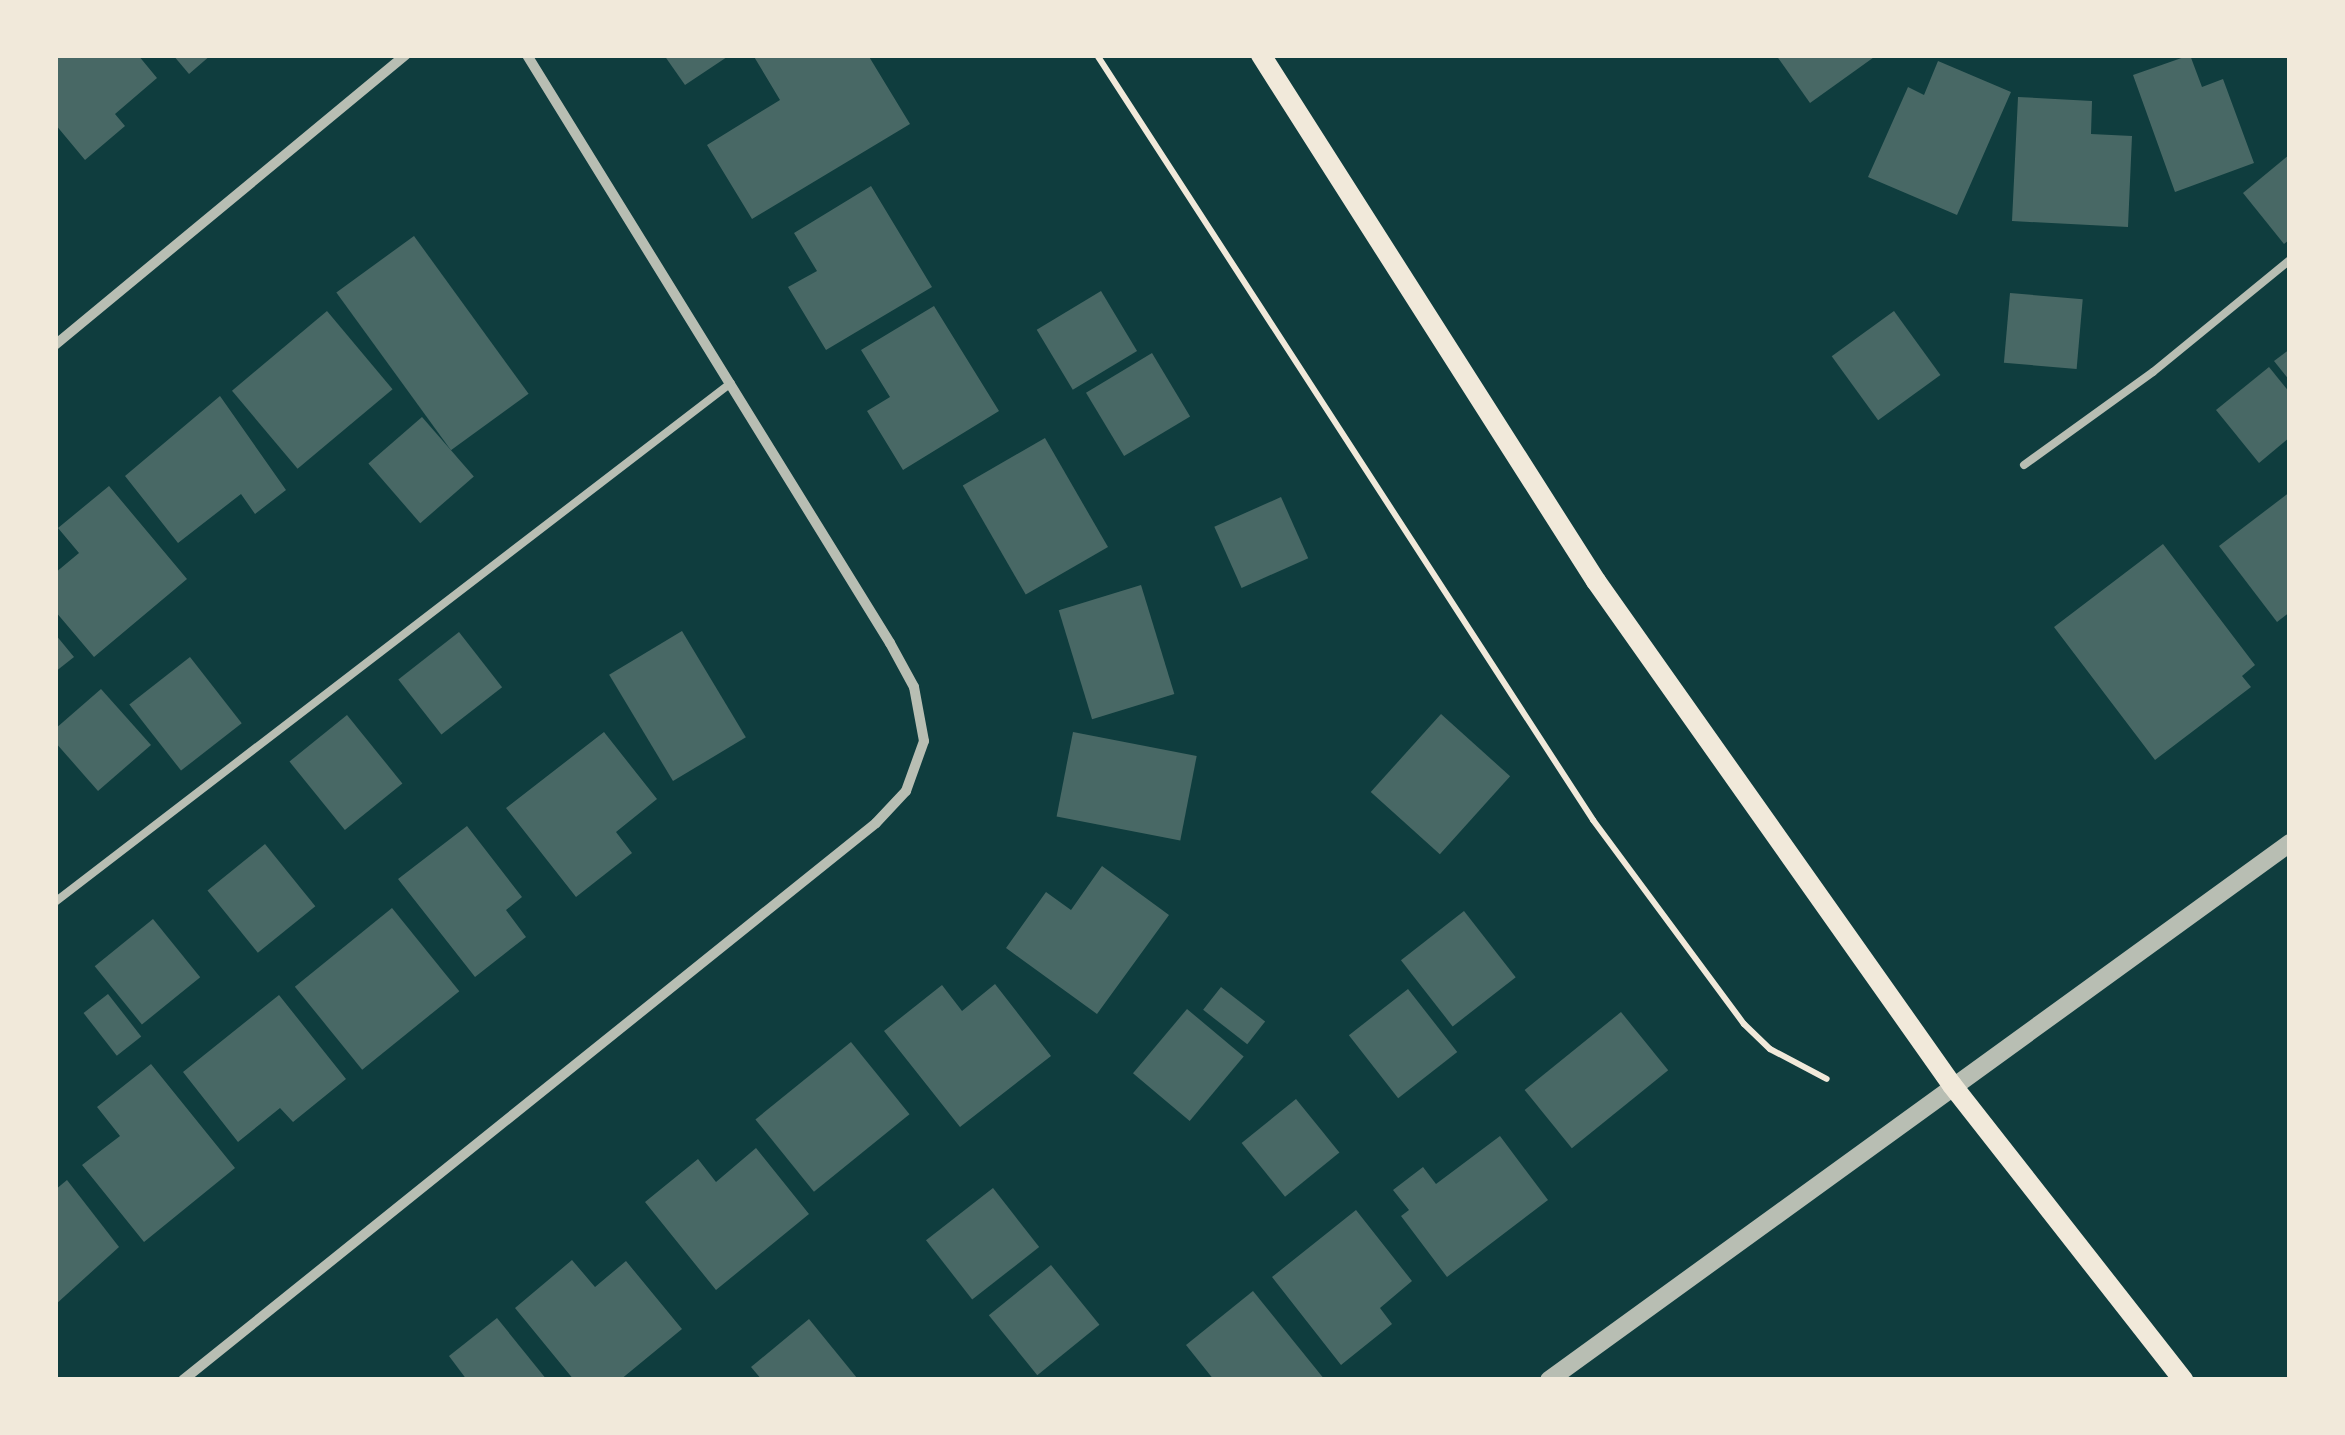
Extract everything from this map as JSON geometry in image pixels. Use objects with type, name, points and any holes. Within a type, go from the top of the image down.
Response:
[{"type":"main road","points":[[1261,55],[1596,581],[1952,1084],[2183,1380]]},
{"type":"street","points":[[55,344],[405,55]]},
{"type":"street","points":[[182,1380],[876,823],[906,790],[924,741],[914,686],[527,55]]},
{"type":"street","points":[[1549,1380],[1952,1084],[2290,843]]},
{"type":"lane","points":[[2024,465],[2153,372],[2290,260]]},
{"type":"lane","points":[[55,902],[731,383]]},
{"type":"path","points":[[1097,55],[1593,820],[1744,1024],[1770,1049],[1827,1079]]},
{"type":"building","points":[[55,55],[138,55],[157,78],[115,114],[125,126],[85,160],[55,124]]},
{"type":"building","points":[[173,55],[211,55],[189,74]]},
{"type":"building","points":[[664,55],[730,55],[685,85]]},
{"type":"building","points":[[753,55],[868,55],[910,124],[752,219],[707,145],[780,100]]},
{"type":"building","points":[[1776,55],[1877,55],[1810,103]]},
{"type":"building","points":[[2190,55],[2202,87],[2223,79],[2254,163],[2175,192],[2133,75]]},
{"type":"building","points":[[1938,61],[2011,92],[1957,215],[1868,177],[1908,87],[1924,95]]},
{"type":"building","points":[[2018,97],[2092,101],[2091,134],[2132,136],[2128,227],[2012,221]]},
{"type":"building","points":[[2290,154],[2290,239],[2284,244],[2243,193]]},
{"type":"building","points":[[871,186],[932,287],[826,350],[788,287],[817,271],[794,233]]},
{"type":"building","points":[[414,236],[529,394],[451,450],[336,292]]},
{"type":"building","points":[[1101,291],[1137,351],[1073,390],[1037,330]]},
{"type":"building","points":[[2010,293],[2083,299],[2077,369],[2004,363]]},
{"type":"building","points":[[934,306],[999,411],[903,470],[867,411],[890,397],[861,350]]},
{"type":"building","points":[[327,311],[393,389],[298,469],[232,391]]},
{"type":"building","points":[[1894,311],[1940,375],[1878,420],[1832,356]]},
{"type":"building","points":[[2290,349],[2290,381],[2274,361]]},
{"type":"building","points":[[1152,353],[1190,416],[1124,456],[1086,393]]},
{"type":"building","points":[[2269,367],[2290,393],[2290,437],[2259,463],[2216,410]]},
{"type":"building","points":[[220,396],[286,490],[255,514],[241,494],[178,543],[125,476]]},
{"type":"building","points":[[422,417],[474,477],[420,523],[368,464]]},
{"type":"building","points":[[1045,438],[1108,547],[1026,595],[963,486]]},
{"type":"building","points":[[109,486],[187,579],[94,657],[55,611],[55,573],[79,553],[58,528]]},
{"type":"building","points":[[2290,492],[2290,612],[2277,622],[2219,546]]},
{"type":"building","points":[[1281,497],[1308,558],[1242,588],[1214,527]]},
{"type":"building","points":[[2163,544],[2255,665],[2242,676],[2251,687],[2155,760],[2054,627]]},
{"type":"building","points":[[1141,585],[1174,694],[1092,719],[1059,610]]},
{"type":"building","points":[[682,631],[746,737],[673,781],[609,675]]},
{"type":"building","points":[[459,632],[502,687],[441,735],[398,679]]},
{"type":"building","points":[[55,634],[74,657],[55,672]]},
{"type":"building","points":[[190,657],[242,723],[181,771],[129,704]]},
{"type":"building","points":[[101,689],[151,745],[98,791],[55,742],[55,729]]},
{"type":"building","points":[[1441,714],[1510,776],[1440,854],[1371,792]]},
{"type":"building","points":[[347,715],[402,783],[345,830],[289,762]]},
{"type":"building","points":[[604,732],[657,799],[616,832],[632,853],[576,897],[506,808]]},
{"type":"building","points":[[1073,732],[1197,756],[1180,840],[1057,816]]},
{"type":"building","points":[[467,826],[522,897],[506,910],[526,937],[475,977],[398,879]]},
{"type":"building","points":[[265,844],[315,906],[258,953],[207,891]]},
{"type":"building","points":[[1102,866],[1169,915],[1097,1014],[1006,948],[1046,892],[1071,910]]},
{"type":"building","points":[[392,908],[459,991],[362,1070],[295,987]]},
{"type":"building","points":[[1464,911],[1516,977],[1453,1026],[1401,960]]},
{"type":"building","points":[[153,919],[200,977],[142,1024],[95,966]]},
{"type":"building","points":[[995,984],[1051,1056],[960,1127],[884,1031],[942,985],[962,1011]]},
{"type":"building","points":[[1221,987],[1265,1021],[1247,1044],[1203,1010]]},
{"type":"building","points":[[1408,989],[1457,1052],[1398,1098],[1349,1035]]},
{"type":"building","points":[[108,994],[141,1037],[117,1056],[84,1013]]},
{"type":"building","points":[[279,995],[346,1079],[293,1122],[280,1108],[238,1142],[183,1072]]},
{"type":"building","points":[[1187,1009],[1244,1057],[1190,1121],[1133,1073]]},
{"type":"building","points":[[1621,1012],[1668,1070],[1572,1148],[1525,1090]]},
{"type":"building","points":[[851,1042],[910,1114],[814,1192],[755,1119]]},
{"type":"building","points":[[151,1064],[235,1168],[144,1242],[82,1165],[120,1136],[97,1107]]},
{"type":"building","points":[[1296,1099],[1339,1153],[1285,1197],[1242,1143]]},
{"type":"building","points":[[1500,1136],[1548,1200],[1447,1277],[1401,1216],[1409,1210],[1393,1190],[1423,1167],[1436,1184]]},
{"type":"building","points":[[756,1148],[809,1214],[716,1290],[645,1202],[698,1159],[716,1182]]},
{"type":"building","points":[[67,1180],[119,1247],[55,1305],[55,1190]]},
{"type":"building","points":[[993,1188],[1039,1247],[972,1299],[926,1240]]},
{"type":"building","points":[[1356,1210],[1412,1281],[1380,1308],[1392,1324],[1341,1365],[1272,1277]]},
{"type":"building","points":[[572,1260],[595,1287],[626,1261],[682,1329],[620,1380],[574,1380],[515,1308]]},
{"type":"building","points":[[1051,1265],[1099,1325],[1037,1375],[989,1315]]},
{"type":"building","points":[[1253,1291],[1325,1380],[1214,1380],[1186,1345]]},
{"type":"building","points":[[497,1318],[547,1380],[467,1380],[449,1356]]},
{"type":"building","points":[[809,1319],[857,1378],[762,1380],[751,1367]]}]
